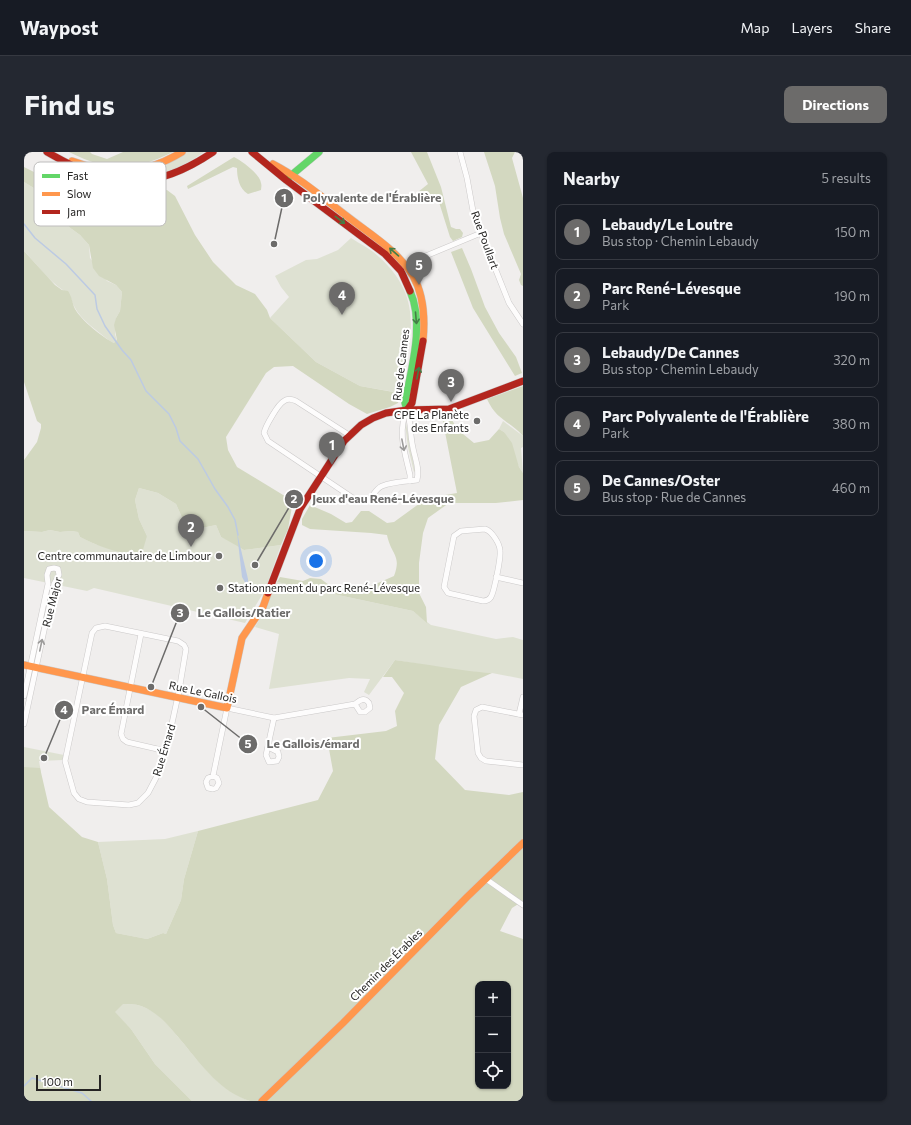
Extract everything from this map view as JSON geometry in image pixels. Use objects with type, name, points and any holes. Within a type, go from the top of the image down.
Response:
[{"type":"street","points":[[47,152],[66,162]]},
{"type":"street","points":[[52,152],[77,162]]},
{"type":"street","points":[[166,162],[182,152]]},
{"type":"street","points":[[166,176],[195,165],[213,152]]},
{"type":"street","name":"Rue de Cannes","points":[[252,152],[289,178],[404,269],[414,280],[424,310],[425,328],[412,403],[407,410]]},
{"type":"street","points":[[289,178],[319,152]]},
{"type":"street","name":"Rue Poullart","points":[[460,152],[467,178],[473,211],[481,233],[509,303],[523,324]]},
{"type":"street","points":[[404,269],[416,260],[481,233]]},
{"type":"street","points":[[213,776],[242,638],[263,607],[300,509],[349,435],[361,425],[386,413],[407,410],[449,409],[523,381]]},
{"type":"street","points":[[349,435],[293,400],[284,400],[280,404],[265,428],[265,436],[268,441],[356,500],[362,502],[368,501],[382,486],[417,480],[418,474],[412,448],[407,410]]},
{"type":"street","points":[[407,410],[403,418],[402,438],[410,481]]},
{"type":"street","points":[[485,530],[492,534],[500,550],[496,577],[491,597],[488,600],[483,601],[450,594],[446,591],[444,587],[447,569],[454,538],[458,532],[485,530]]},
{"type":"street","name":"Rue Major","points":[[24,696],[30,666],[48,584],[47,572],[49,569],[58,569],[59,574],[54,584],[30,666],[24,724]]},
{"type":"street","points":[[496,577],[523,583]]},
{"type":"street","points":[[83,677],[92,633],[96,628],[105,626],[141,634],[121,731],[123,739],[131,743],[166,751]]},
{"type":"street","name":"Rue Émard","points":[[83,677],[65,762],[76,796],[86,802],[123,805],[138,803],[154,782],[166,751],[178,698],[186,652],[184,645],[178,641],[141,634]]},
{"type":"street","name":"Rue Le Gallois","points":[[30,666],[274,718],[355,704]]},
{"type":"street","points":[[523,697],[521,715],[482,707],[474,713],[478,753],[481,758],[486,761],[523,765]]},
{"type":"street","points":[[268,747],[274,718]]},
{"type":"street","name":"Chemin des Érables","points":[[262,1101],[399,968],[523,843]]},
{"type":"street","points":[[486,879],[523,905]]},
{"type":"shaded area","points":[[186,152],[204,152],[185,164],[166,172],[166,162],[174,160]]},
{"type":"shaded area","points":[[24,182],[34,188],[34,226],[69,226],[89,245],[90,258],[107,281],[116,285],[122,292],[120,311],[116,318],[115,334],[117,341],[114,343],[107,339],[81,317],[74,306],[70,294],[51,281],[24,251]]},
{"type":"shaded area","points":[[351,238],[376,254],[394,272],[403,288],[409,304],[411,320],[410,337],[400,393],[360,386],[316,362],[270,318],[289,297],[275,276],[306,260],[317,259],[338,250]]},
{"type":"shaded area","points":[[503,421],[523,436],[523,447],[521,448],[523,473],[504,432],[499,429]]},
{"type":"shaded area","points":[[406,423],[415,471],[414,472],[408,447]]},
{"type":"shaded area","points":[[139,488],[158,493],[176,504],[184,522],[202,528],[216,525],[221,537],[244,550],[281,545],[265,590],[245,623],[94,588],[87,591],[24,578],[24,531],[42,532],[50,530],[60,532],[78,532],[80,537],[95,544],[131,554],[147,536],[139,519],[135,500]]},
{"type":"shaded area","points":[[277,582],[413,611],[431,625],[496,639],[513,637],[523,640],[523,679],[492,673],[460,671],[395,660],[369,695],[364,692],[370,679],[349,678],[269,689],[279,634],[255,627],[264,612]]},
{"type":"shaded area","points":[[24,747],[64,755],[63,760],[39,761],[41,772],[24,773]]},
{"type":"shaded area","points":[[198,831],[184,879],[181,900],[166,934],[163,933],[147,939],[116,933],[113,925],[107,879],[98,842],[165,839]]},
{"type":"shaded area","points":[[122,1004],[139,1005],[154,1012],[170,1027],[221,1085],[240,1097],[250,1101],[192,1101],[155,1064],[131,1029],[114,1012]]},
{"type":"green space","points":[[69,152],[90,152],[107,159],[123,152],[173,152],[149,162],[92,162]]},
{"type":"green space","points":[[411,152],[427,152],[441,187],[451,227],[460,229],[463,233],[462,237],[453,241],[450,237],[437,196],[426,201],[416,202],[418,192],[428,184]]},
{"type":"green space","points":[[484,152],[515,152],[512,158],[523,198],[523,286],[519,280],[521,274],[504,234],[495,186]]},
{"type":"green space","points":[[234,157],[246,165],[260,179],[261,190],[248,194],[245,192],[239,182],[237,168],[233,167],[188,189],[187,186]]},
{"type":"green space","points":[[24,167],[34,172],[34,188],[24,182]]},
{"type":"green space","points":[[167,190],[175,196],[195,235],[213,262],[236,285],[255,294],[267,310],[270,318],[316,362],[360,386],[399,393],[400,396],[398,403],[367,414],[349,404],[293,366],[274,367],[266,373],[226,437],[228,450],[237,467],[293,501],[288,529],[281,545],[244,550],[221,537],[216,525],[202,528],[184,522],[176,504],[158,493],[139,488],[135,500],[139,519],[147,536],[142,553],[134,554],[110,550],[80,537],[78,532],[60,532],[50,530],[42,532],[24,531],[24,460],[37,442],[41,424],[37,421],[24,382],[24,251],[55,285],[62,290],[68,291],[75,309],[82,319],[98,333],[114,343],[117,340],[114,325],[120,311],[122,292],[116,285],[99,276],[93,268],[89,245],[80,235],[69,227],[166,226]]},
{"type":"green space","points":[[462,248],[485,307],[499,333],[516,357],[522,373],[515,376],[473,308],[451,252]]},
{"type":"green space","points":[[523,386],[523,436],[495,412],[487,399]]},
{"type":"green space","points":[[446,415],[452,420],[459,432],[474,443],[489,440],[499,429],[504,432],[512,443],[519,467],[523,473],[523,500],[496,503],[449,503],[428,518],[423,533],[419,563],[419,593],[426,607],[427,623],[413,611],[277,582],[280,577],[303,581],[310,578],[321,579],[329,585],[343,589],[366,592],[371,586],[394,576],[397,564],[387,535],[310,529],[302,525],[302,519],[310,505],[331,514],[346,523],[352,522],[361,511],[369,511],[387,523],[394,522],[427,498],[457,493],[442,417]]},
{"type":"green space","points":[[395,660],[492,673],[461,687],[439,725],[435,759],[465,790],[509,795],[523,792],[523,901],[512,908],[500,931],[523,939],[523,1101],[250,1101],[230,1092],[221,1085],[160,1017],[139,1005],[123,1004],[115,1012],[131,1029],[155,1064],[192,1101],[24,1101],[24,767],[40,768],[49,807],[82,837],[98,842],[107,879],[113,925],[116,933],[147,939],[163,933],[166,934],[181,900],[184,879],[198,831],[318,800],[333,771],[327,738],[386,731],[397,726],[395,711],[404,693],[392,677],[383,677]]},
{"type":"water","points":[[237,533],[248,579],[246,584],[242,577]]},
{"type":"waterway","points":[[24,224],[35,238],[66,264],[95,295],[97,309],[105,326],[131,360],[146,391],[169,414],[176,428],[180,441],[198,459],[235,520],[238,535]]},
{"type":"waterway","points":[[24,1086],[32,1078],[82,1093],[91,1101]]},
{"type":"traffic: fast","points":[[288,178],[319,152]]},
{"type":"traffic: fast","points":[[407,410],[405,403],[417,332],[414,304],[410,291]]},
{"type":"traffic: slow","points":[[163,162],[182,152]]},
{"type":"traffic: slow","points":[[273,164],[302,182],[374,237],[399,258],[407,267],[417,283],[422,299],[424,316],[423,341]]},
{"type":"traffic: slow","points":[[24,665],[227,708],[242,638],[263,607],[268,593]]},
{"type":"traffic: slow","points":[[262,1101],[343,1023],[467,897],[523,843]]},
{"type":"traffic: jam","points":[[47,152],[65,162]]},
{"type":"traffic: jam","points":[[166,176],[191,166],[213,152]]},
{"type":"traffic: jam","points":[[252,152],[286,180],[385,254],[401,271],[410,291]]},
{"type":"traffic: jam","points":[[407,410],[412,403],[423,341]]},
{"type":"traffic: jam","points":[[268,593],[300,509],[344,441],[361,425],[386,413],[407,410],[449,409],[523,381]]},
{"type":"place","name":"Polyvalente de l'Érablière","points":[[274,244]]},
{"type":"place","name":"De Cannes/Oster","points":[[419,285]]},
{"type":"place","name":"Parc Polyvalente de l'Érablière","points":[[342,315]]},
{"type":"place","name":"Lebaudy/De Cannes","points":[[451,402]]},
{"type":"place","name":"CPE La Planète des Enfants","points":[[477,421]]},
{"type":"place","name":"Lebaudy/Le Loutre","points":[[332,465]]},
{"type":"place","name":"Parc René-Lévesque","points":[[191,547]]},
{"type":"place","name":"Centre communautaire de Limbour","points":[[219,556]]},
{"type":"place","name":"Jeux d'eau René-Lévesque","points":[[255,565]]},
{"type":"place","name":"Stationnement du parc René-Lévesque","points":[[220,588]]},
{"type":"place","name":"Le Gallois/Ratier","points":[[151,687]]},
{"type":"place","name":"Le Gallois/émard","points":[[201,707]]},
{"type":"place","name":"Parc Émard","points":[[44,758]]}]
